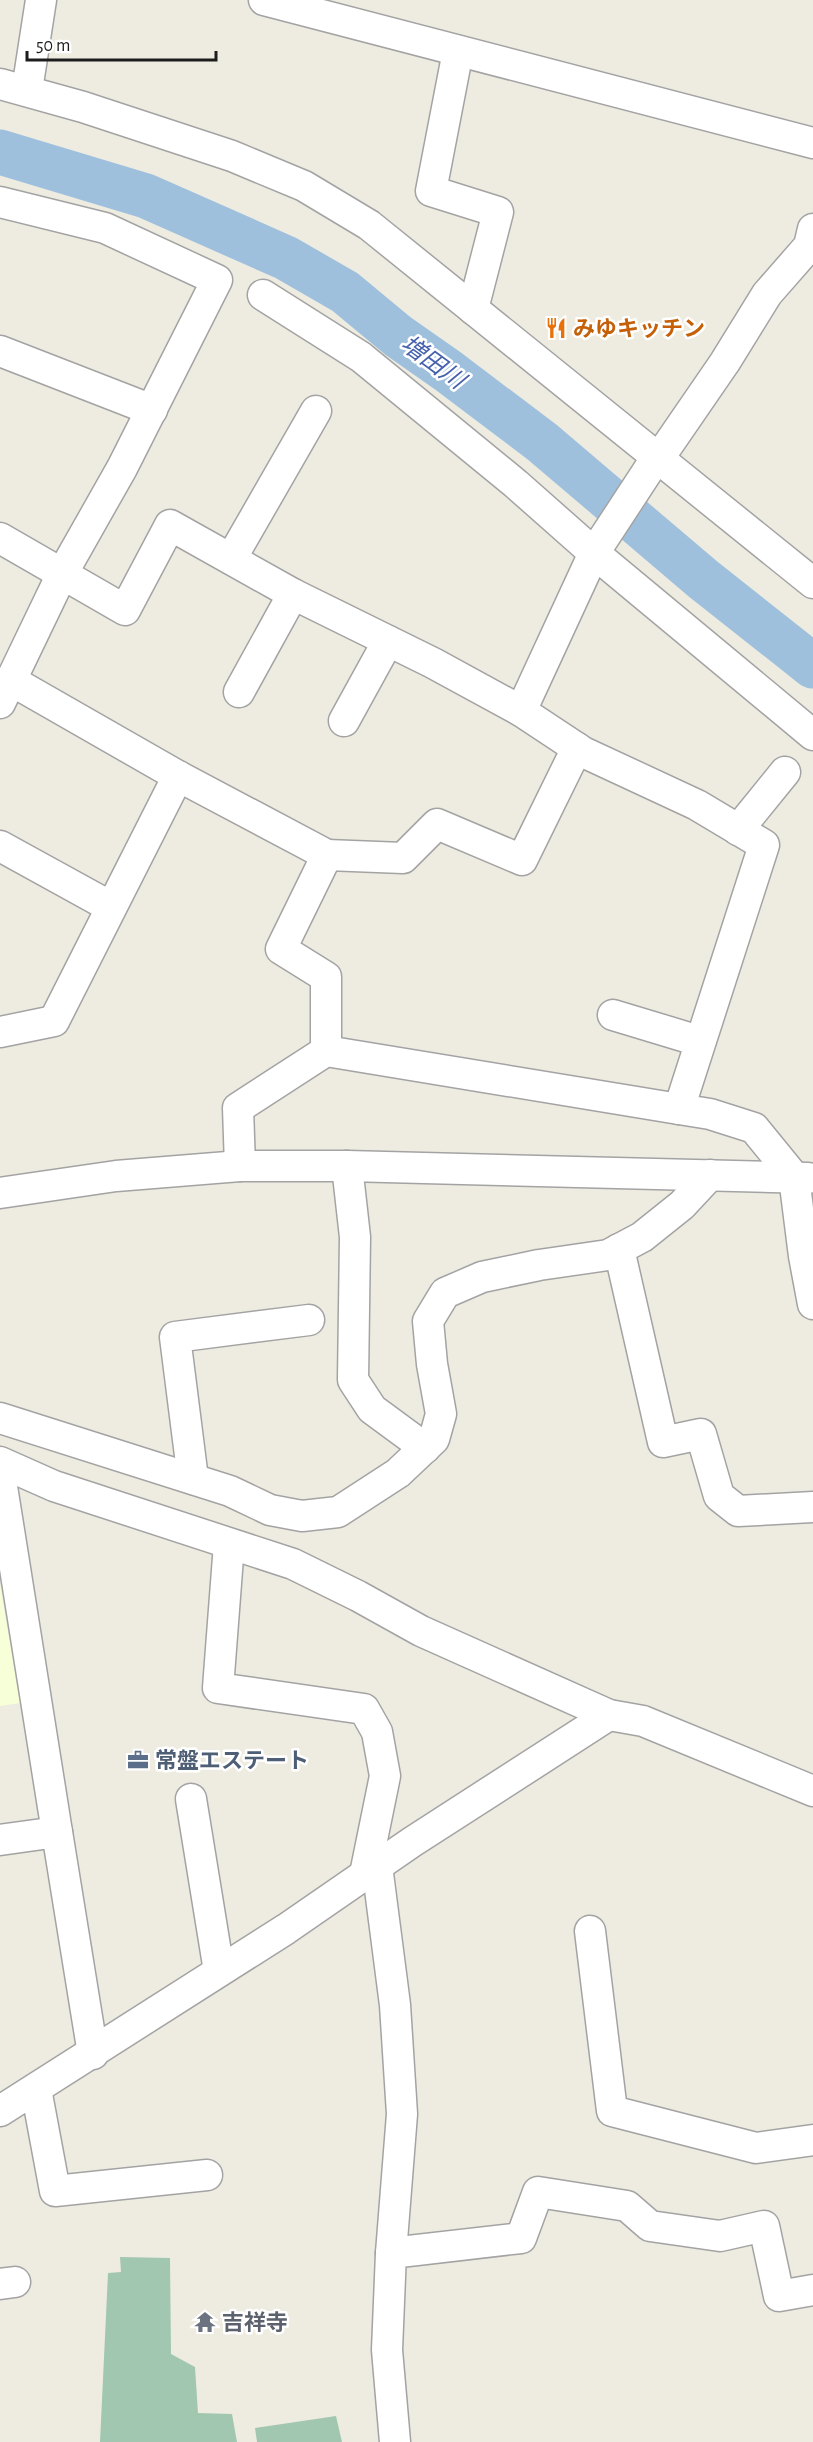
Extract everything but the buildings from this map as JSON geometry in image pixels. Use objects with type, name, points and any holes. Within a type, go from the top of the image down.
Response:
[{"type":"street","points":[[41,0],[13,87],[184,138],[260,167],[304,186],[369,225],[655,462],[813,582]]},
{"type":"street","points":[[264,0],[813,143]]},
{"type":"street","points":[[458,51],[430,191],[498,212],[473,309]]},
{"type":"street","points":[[0,202],[105,228],[218,280],[152,410],[62,574],[6,692],[178,776],[327,855],[402,858],[437,824],[522,860],[577,748]]},
{"type":"street","points":[[521,711],[594,553],[725,362],[767,294],[809,246],[813,230]]},
{"type":"street","points":[[263,295],[361,357],[516,484],[594,553],[813,735]]},
{"type":"street","points":[[0,351],[152,410]]},
{"type":"street","points":[[231,559],[316,411]]},
{"type":"street","points":[[0,538],[125,610],[170,525],[293,594],[521,711],[577,748],[697,805],[764,845],[699,1041],[679,1109]]},
{"type":"street","points":[[239,692],[293,594]]},
{"type":"street","points":[[344,721],[388,641]]},
{"type":"street","points":[[738,830],[785,772]]},
{"type":"street","points":[[0,1032],[54,1021],[178,776]]},
{"type":"street","points":[[0,846],[111,907]]},
{"type":"street","points":[[326,1051],[326,977],[281,949],[327,855]]},
{"type":"street","points":[[613,1015],[699,1041]]},
{"type":"street","points":[[240,1166],[238,1108],[326,1051],[710,1114],[754,1128],[804,1178],[804,1256],[813,1304]]},
{"type":"street","points":[[0,1193],[116,1176],[240,1166],[347,1166],[804,1178]]},
{"type":"street","points":[[347,1166],[355,1237],[353,1380],[372,1409],[425,1448]]},
{"type":"street","points":[[0,1418],[230,1491],[270,1510],[302,1516],[338,1512],[398,1473],[434,1439],[441,1414],[432,1364],[428,1320],[445,1293],[482,1277],[539,1265],[608,1255],[642,1236],[682,1205],[710,1175]]},
{"type":"street","points":[[619,1249],[663,1442],[700,1434],[719,1496],[738,1511],[813,1507]]},
{"type":"street","points":[[194,1479],[175,1337],[309,1320]]},
{"type":"street","points":[[0,1462],[54,1486],[292,1564],[358,1596],[421,1631],[609,1715],[643,1721],[813,1791]]},
{"type":"street","points":[[0,1473],[93,2054]]},
{"type":"street","points":[[229,1544],[218,1689],[364,1709],[377,1732],[385,1776],[371,1870],[395,2005],[402,2114],[391,2253],[387,2350],[395,2442]]},
{"type":"street","points":[[0,2111],[93,2054],[286,1929],[371,1870],[609,1715]]},
{"type":"street","points":[[191,1799],[219,1971]]},
{"type":"street","points":[[0,1840],[57,1832]]},
{"type":"street","points":[[590,1931],[612,2111],[756,2148],[813,2140]]},
{"type":"street","points":[[36,2089],[56,2191],[207,2175]]},
{"type":"street","points":[[391,2253],[521,2238],[538,2192],[627,2206],[650,2226],[720,2236],[764,2226],[779,2296],[813,2290]]},
{"type":"shaded area","points":[[0,1584],[20,1703],[0,1706]]},
{"type":"shaded area","points":[[120,2257],[170,2258],[171,2354],[195,2367],[198,2413],[232,2414],[237,2442],[100,2442],[108,2273],[121,2272]]},
{"type":"shaded area","points":[[336,2416],[342,2442],[257,2442],[255,2428]]},
{"type":"waterway","name":"増田川","points":[[0,152],[146,196],[286,258],[345,292],[398,336],[542,442],[703,579],[813,666]]},
{"type":"place","name":"みゆキッチン","points":[[556,328]]},
{"type":"place","name":"常盤エステート","points":[[138,1760]]},
{"type":"place","name":"吉祥寺","points":[[205,2322]]}]
